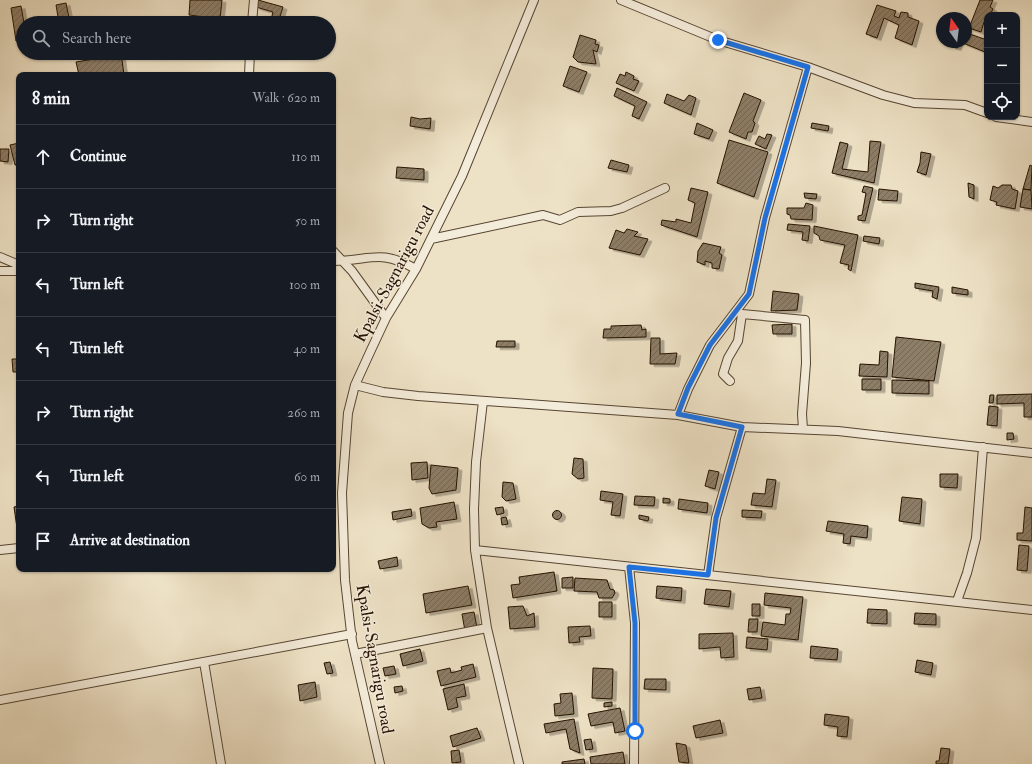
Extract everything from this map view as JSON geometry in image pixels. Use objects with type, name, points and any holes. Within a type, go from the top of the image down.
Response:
[{"type":"street","points":[[253,16],[254,0]]},
{"type":"street","name":"Kpalsi-Sagnarigu road","points":[[380,764],[355,654],[345,580],[342,506],[345,439],[348,413],[355,385],[386,318],[416,269],[462,176],[534,0]]},
{"type":"street","points":[[621,0],[718,40],[808,67],[883,95],[914,102],[965,105],[984,112]]},
{"type":"street","points":[[249,72],[250,60]]},
{"type":"street","points":[[678,414],[688,388],[710,345],[749,294],[765,218],[808,67]]},
{"type":"street","points":[[1018,120],[1032,122]]},
{"type":"street","points":[[431,240],[543,215],[560,220],[578,212],[611,211],[622,208],[665,188]]},
{"type":"street","points":[[336,254],[352,271],[386,318]]},
{"type":"street","points":[[0,257],[16,264]]},
{"type":"street","points":[[336,261],[366,257],[384,257],[401,261],[416,269]]},
{"type":"street","points":[[0,271],[16,270]]},
{"type":"street","points":[[730,381],[723,374],[728,358],[738,341],[742,314],[805,320],[805,369],[802,414],[803,429]]},
{"type":"street","points":[[355,385],[383,392],[678,414],[742,427],[838,431],[1032,453]]},
{"type":"street","points":[[483,400],[476,462],[474,509],[475,550],[487,628],[519,764]]},
{"type":"street","points":[[708,575],[716,518],[742,427]]},
{"type":"street","points":[[957,601],[967,573],[976,538],[983,447]]},
{"type":"street","points":[[336,507],[342,506]]},
{"type":"street","points":[[0,550],[16,548]]},
{"type":"street","points":[[475,550],[1032,610]]},
{"type":"street","points":[[629,567],[635,623],[634,764]]},
{"type":"street","points":[[355,654],[487,628]]},
{"type":"street","points":[[0,700],[352,634]]},
{"type":"street","points":[[204,662],[221,764]]},
{"type":"building","points":[[190,0],[222,0],[220,16],[189,15]]},
{"type":"building","points":[[258,0],[283,7],[280,16],[272,16],[273,12],[256,7]]},
{"type":"building","points":[[980,0],[993,0],[990,7],[993,9],[992,12],[984,12],[984,22],[981,32],[972,29],[972,20]]},
{"type":"building","points":[[66,3],[69,16],[58,16],[56,5]]},
{"type":"building","points":[[877,5],[896,11],[894,16],[899,18],[901,12],[908,13],[908,17],[919,21],[912,45],[895,38],[899,25],[884,18],[877,38],[866,34]]},
{"type":"building","points":[[21,6],[23,16],[16,16],[16,41],[11,8]]},
{"type":"building","points":[[580,35],[596,40],[595,44],[599,45],[597,52],[593,50],[596,64],[578,62],[573,57]]},
{"type":"building","points":[[972,35],[984,39],[984,52],[972,47]]},
{"type":"building","points":[[88,60],[122,60],[124,72],[78,72],[76,62]]},
{"type":"building","points":[[570,66],[587,72],[579,92],[563,86]]},
{"type":"building","points":[[626,72],[634,76],[633,79],[639,81],[634,91],[616,83],[620,74],[625,76]]},
{"type":"building","points":[[617,88],[647,102],[639,119],[632,116],[635,106],[614,96]]},
{"type":"building","points":[[744,93],[761,100],[753,121],[755,123],[752,132],[748,132],[746,139],[729,132]]},
{"type":"building","points":[[667,94],[684,101],[689,95],[696,98],[691,115],[664,103]]},
{"type":"building","points":[[411,117],[420,119],[431,118],[430,129],[410,126]]},
{"type":"building","points":[[697,123],[713,130],[709,139],[694,134]]},
{"type":"building","points":[[812,123],[829,126],[828,131],[811,128]]},
{"type":"building","points":[[767,134],[772,135],[766,149],[755,144],[759,136],[765,139]]},
{"type":"building","points":[[729,140],[768,152],[754,197],[717,183]]},
{"type":"building","points":[[870,141],[881,142],[874,183],[832,173],[840,142],[848,144],[842,169],[868,172]]},
{"type":"building","points":[[16,144],[16,165],[15,165],[10,145]]},
{"type":"building","points":[[0,149],[9,149],[8,162],[0,161]]},
{"type":"building","points":[[921,152],[931,154],[926,175],[917,172]]},
{"type":"building","points":[[611,160],[629,165],[627,172],[608,168]]},
{"type":"building","points":[[1030,165],[1032,166],[1031,190],[1023,189]]},
{"type":"building","points":[[397,167],[424,169],[424,180],[396,178]]},
{"type":"building","points":[[968,183],[974,185],[974,199],[969,197]]},
{"type":"building","points":[[1002,185],[1011,185],[1012,189],[1018,191],[1015,209],[996,205],[997,202],[990,200],[993,186],[998,188]]},
{"type":"building","points":[[864,186],[873,188],[865,221],[858,220],[858,216],[862,215],[866,193],[862,192]]},
{"type":"building","points":[[691,188],[708,192],[697,237],[661,225],[662,220],[676,222],[676,219],[691,223],[695,203],[688,200]]},
{"type":"building","points":[[879,189],[898,191],[897,201],[878,200]]},
{"type":"building","points":[[1023,189],[1031,190],[1032,209],[1020,207]]},
{"type":"building","points":[[804,193],[817,194],[816,199],[805,198]]},
{"type":"building","points":[[806,203],[813,205],[812,220],[791,219],[790,215],[787,214],[787,208],[804,208]]},
{"type":"building","points":[[788,224],[810,226],[808,241],[802,240],[803,232],[787,230]]},
{"type":"building","points":[[814,226],[858,235],[851,271],[848,269],[849,265],[840,263],[845,245],[820,240],[819,236],[814,233]]},
{"type":"building","points":[[627,229],[638,232],[634,236],[648,239],[640,255],[609,248],[616,230],[624,233]]},
{"type":"building","points":[[864,236],[880,238],[879,244],[863,241]]},
{"type":"building","points":[[703,243],[721,247],[719,253],[722,255],[719,269],[712,268],[712,263],[705,261],[705,265],[697,262],[698,251]]},
{"type":"building","points":[[915,283],[939,287],[937,299],[932,297],[933,291],[915,288]]},
{"type":"building","points":[[952,287],[968,290],[968,295],[952,293]]},
{"type":"building","points":[[773,291],[799,294],[797,310],[771,311]]},
{"type":"building","points":[[792,324],[792,334],[773,334],[772,325]]},
{"type":"building","points":[[641,325],[642,330],[646,329],[646,337],[603,338],[604,329],[611,329],[611,326]]},
{"type":"building","points":[[896,337],[941,342],[934,381],[892,377]]},
{"type":"building","points":[[651,338],[660,338],[660,354],[677,353],[675,364],[650,364]]},
{"type":"building","points":[[497,341],[515,341],[515,347],[496,347]]},
{"type":"building","points":[[880,351],[888,352],[887,377],[859,376],[860,364],[879,365]]},
{"type":"building","points":[[12,359],[16,359],[16,372],[13,372]]},
{"type":"building","points":[[862,379],[881,379],[881,390],[862,390]]},
{"type":"building","points":[[892,380],[929,381],[929,394],[892,393]]},
{"type":"building","points":[[1032,394],[1032,417],[1024,417],[1024,403],[997,404],[997,395]]},
{"type":"building","points":[[990,395],[994,395],[993,403],[989,403]]},
{"type":"building","points":[[989,406],[998,407],[997,426],[987,425]]},
{"type":"building","points":[[1007,433],[1013,433],[1014,439],[1007,440]]},
{"type":"building","points":[[574,458],[583,459],[584,478],[578,479],[572,474]]},
{"type":"building","points":[[427,462],[428,478],[412,480],[411,463]]},
{"type":"building","points":[[431,465],[458,468],[456,490],[432,494],[429,488]]},
{"type":"building","points":[[709,470],[719,472],[715,489],[705,486]]},
{"type":"building","points":[[940,474],[958,474],[957,488],[940,487]]},
{"type":"building","points":[[767,479],[776,480],[772,507],[751,505],[753,493],[765,494]]},
{"type":"building","points":[[503,482],[513,483],[516,499],[506,501],[502,497]]},
{"type":"building","points":[[601,491],[623,494],[620,516],[611,515],[613,502],[600,500]]},
{"type":"building","points":[[635,496],[655,497],[654,506],[634,505]]},
{"type":"building","points":[[902,497],[922,499],[920,524],[899,521]]},
{"type":"building","points":[[663,498],[670,499],[670,503],[663,503]]},
{"type":"building","points":[[679,499],[708,503],[707,513],[678,509]]},
{"type":"building","points":[[454,502],[457,519],[436,522],[437,527],[429,528],[422,524],[420,508]]},
{"type":"building","points":[[14,507],[16,507],[16,521]]},
{"type":"building","points":[[503,507],[504,513],[497,515],[495,508]]},
{"type":"building","points":[[1025,507],[1032,508],[1032,541],[1017,540],[1017,533],[1023,533]]},
{"type":"building","points":[[411,509],[412,516],[393,520],[392,512]]},
{"type":"building","points":[[742,510],[762,511],[761,518],[742,517]]},
{"type":"building","points":[[555,511],[559,511],[561,515],[559,519],[555,519],[553,517],[553,513]]},
{"type":"building","points":[[639,515],[649,517],[648,521],[639,519]]},
{"type":"building","points":[[506,517],[508,524],[502,525],[501,518]]},
{"type":"building","points":[[828,521],[868,526],[867,538],[851,536],[850,544],[843,543],[844,534],[826,531]]},
{"type":"building","points":[[1019,545],[1029,546],[1027,571],[1017,570]]},
{"type":"building","points":[[397,557],[398,566],[380,569],[378,561]]},
{"type":"building","points":[[554,572],[557,591],[513,598],[511,585],[520,584],[519,577]]},
{"type":"building","points":[[573,577],[573,588],[562,588],[562,578]]},
{"type":"building","points":[[575,578],[607,580],[610,589],[614,590],[615,593],[612,598],[599,598],[597,592],[574,591]]},
{"type":"building","points":[[468,586],[472,605],[426,613],[423,594]]},
{"type":"building","points":[[657,586],[682,588],[681,601],[656,598]]},
{"type":"building","points":[[706,589],[731,591],[729,607],[704,604]]},
{"type":"building","points":[[765,593],[803,597],[798,640],[761,636],[763,622],[785,625],[786,614],[790,614],[791,608],[764,605]]},
{"type":"building","points":[[599,602],[612,602],[612,617],[599,617]]},
{"type":"building","points":[[752,604],[760,604],[760,616],[752,616]]},
{"type":"building","points":[[523,606],[527,616],[534,613],[535,627],[510,629],[508,607]]},
{"type":"building","points":[[868,609],[887,610],[887,624],[867,623]]},
{"type":"building","points":[[474,612],[477,628],[465,631],[462,614]]},
{"type":"building","points":[[915,613],[936,614],[936,625],[914,624]]},
{"type":"building","points":[[749,619],[758,619],[757,632],[748,632]]},
{"type":"building","points":[[590,626],[591,636],[579,637],[580,642],[569,643],[568,627]]},
{"type":"building","points":[[733,633],[734,657],[721,658],[720,647],[699,649],[699,634]]},
{"type":"building","points":[[747,637],[768,639],[767,650],[746,648]]},
{"type":"building","points":[[811,646],[838,649],[837,660],[810,658]]},
{"type":"building","points":[[420,649],[423,661],[403,666],[400,654]]},
{"type":"building","points":[[917,660],[933,663],[931,675],[915,672]]},
{"type":"building","points":[[330,662],[333,673],[327,674],[324,663]]},
{"type":"building","points":[[473,664],[476,677],[441,686],[437,671],[450,668],[451,673],[462,670],[461,667]]},
{"type":"building","points":[[394,666],[396,674],[385,676],[383,668]]},
{"type":"building","points":[[593,668],[613,669],[612,699],[592,698]]},
{"type":"building","points":[[645,679],[666,679],[666,690],[644,689]]},
{"type":"building","points":[[315,682],[317,697],[300,701],[298,685]]},
{"type":"building","points":[[464,684],[466,696],[456,698],[458,707],[448,710],[443,689]]},
{"type":"building","points":[[402,686],[403,691],[395,693],[394,687]]},
{"type":"building","points":[[760,687],[762,698],[749,700],[747,689]]},
{"type":"building","points":[[572,693],[574,714],[555,716],[554,704],[561,703],[560,694]]},
{"type":"building","points":[[612,702],[612,706],[604,707],[604,703]]},
{"type":"building","points":[[620,708],[625,731],[615,733],[613,722],[591,726],[588,714]]},
{"type":"building","points":[[825,714],[849,717],[847,737],[837,736],[838,727],[824,725]]},
{"type":"building","points":[[574,719],[580,753],[570,749],[566,729],[546,733],[544,724]]},
{"type":"building","points":[[720,720],[723,733],[696,738],[693,726]]},
{"type":"building","points":[[477,728],[481,738],[453,747],[450,736]]},
{"type":"building","points":[[591,739],[593,749],[586,750],[584,740]]},
{"type":"building","points":[[676,743],[686,745],[689,763],[679,762]]},
{"type":"building","points":[[941,748],[950,749],[948,764],[936,764],[936,761],[939,761]]},
{"type":"building","points":[[459,750],[461,762],[452,763],[451,751]]},
{"type":"building","points":[[623,752],[625,764],[591,764],[590,757]]},
{"type":"building","points":[[584,759],[585,764],[562,764],[562,762]]},
{"type":"route","points":[[635,731],[635,623],[629,567],[708,575],[716,518],[742,427],[678,414],[688,388],[710,345],[725,324],[747,299],[749,294],[765,218],[808,67],[718,40]]}]
